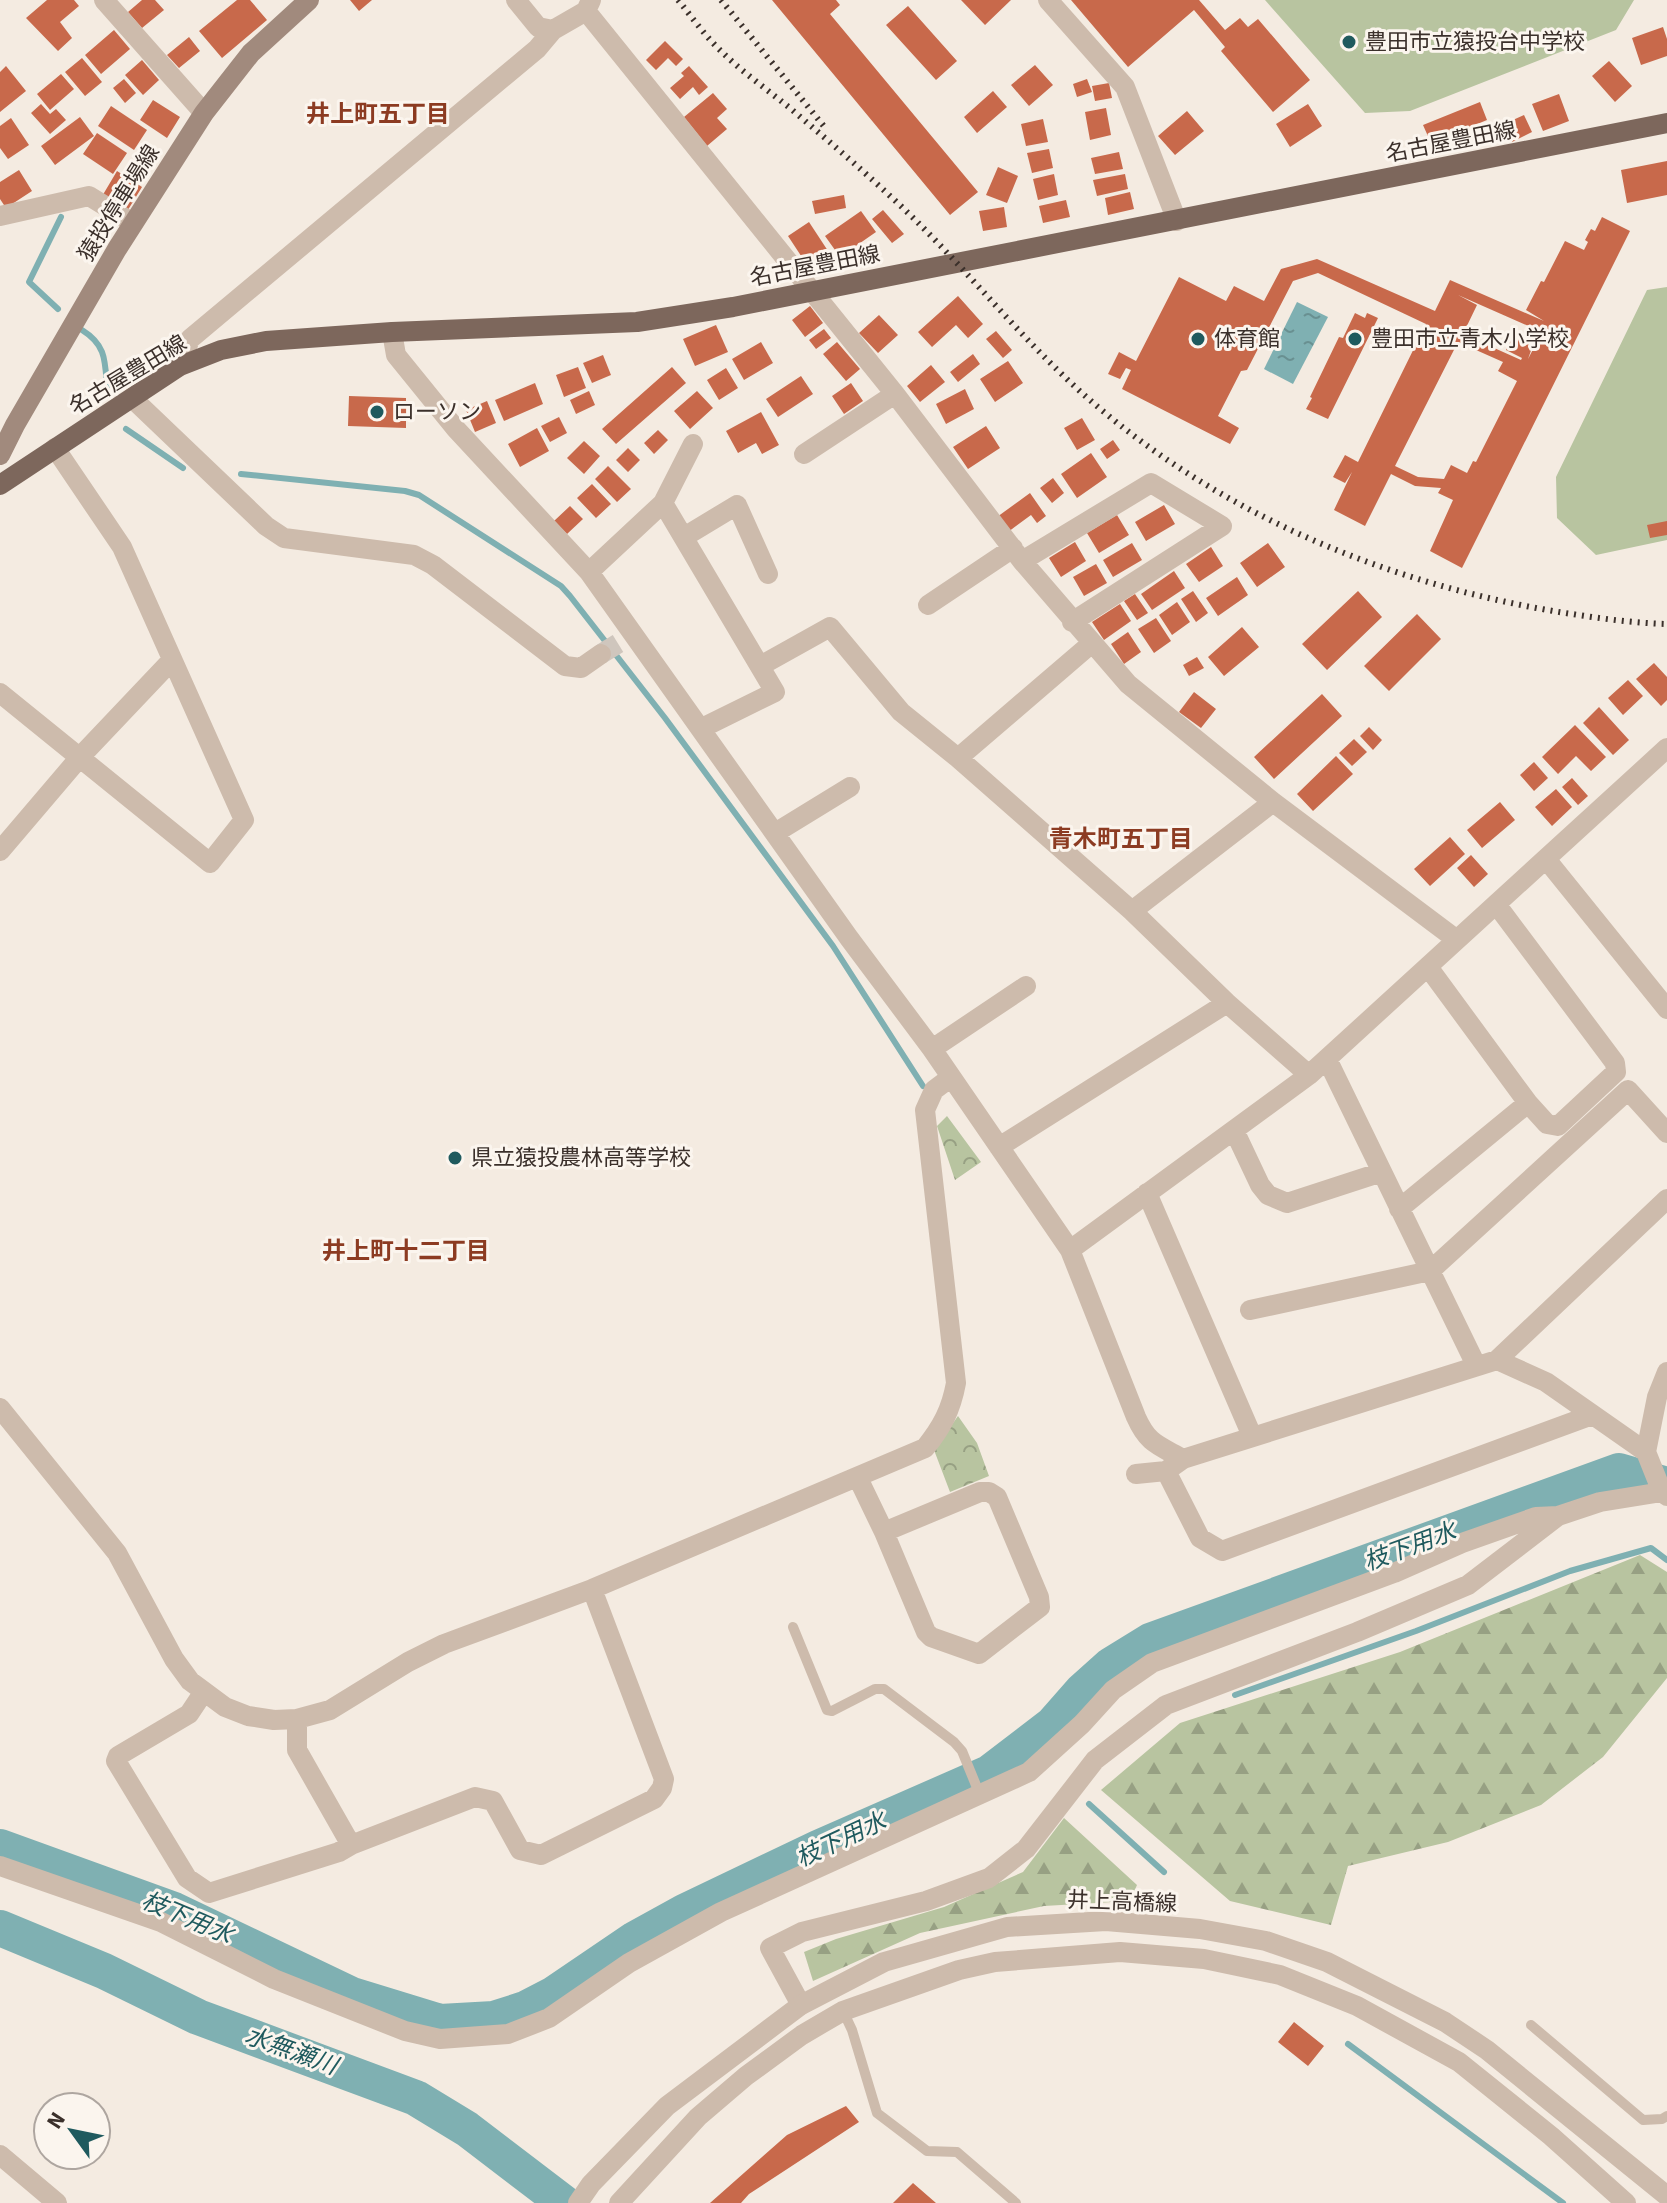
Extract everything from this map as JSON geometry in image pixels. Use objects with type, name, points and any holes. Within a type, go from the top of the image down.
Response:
[{"type":"main road","name":"猿投停車場線","points":[[0,455],[133,223],[204,113],[251,53],[309,0]]},
{"type":"main road","name":"名古屋豊田線","points":[[0,485],[180,366],[221,350],[266,341],[392,332],[637,322],[733,307],[1667,123]]},
{"type":"street","points":[[104,0],[204,113]]},
{"type":"street","points":[[516,0],[538,27],[553,30]]},
{"type":"street","points":[[1048,0],[1125,87],[1177,221]]},
{"type":"street","points":[[180,366],[190,339],[537,49],[553,30],[588,6],[811,292],[895,394],[1018,555],[1128,684],[1273,802],[1457,940]]},
{"type":"street","points":[[0,216],[89,196],[133,223]]},
{"type":"street","points":[[392,332],[396,355],[456,429],[589,572],[627,638],[702,728],[849,938],[932,1049],[1070,1250],[1145,1437],[1175,1465],[1200,1538],[1222,1551],[1592,1415]]},
{"type":"street","points":[[804,454],[895,394]]},
{"type":"street","points":[[132,398],[266,526],[284,538],[414,555],[433,565],[565,666],[581,668],[601,654]]},
{"type":"street","points":[[589,572],[663,503],[693,444]]},
{"type":"street","points":[[0,693],[210,863],[244,820],[122,547],[55,448]]},
{"type":"street","points":[[928,605],[1151,483],[1222,526],[1072,622]]},
{"type":"street","points":[[663,503],[775,692],[702,728]]},
{"type":"street","points":[[684,537],[737,505],[768,574]]},
{"type":"street","points":[[760,666],[830,627],[901,712],[1132,911],[1227,1003],[1309,1075]]},
{"type":"street","points":[[958,758],[1092,643]]},
{"type":"street","points":[[0,851],[80,757],[172,660]]},
{"type":"street","points":[[1070,1250],[1309,1075],[1667,748]]},
{"type":"street","points":[[775,833],[850,787]]},
{"type":"street","points":[[1132,911],[1273,802]]},
{"type":"street","points":[[1546,859],[1667,1009]]},
{"type":"street","points":[[1428,967],[1528,1103],[1547,1124],[1558,1126],[1616,1072],[1615,1063],[1496,904]]},
{"type":"street","points":[[932,1049],[1026,986]]},
{"type":"street","points":[[999,1147],[1227,1003]]},
{"type":"street","points":[[1327,1059],[1476,1365]]},
{"type":"street","points":[[0,1408],[117,1553],[174,1659],[203,1693],[225,1707],[248,1716],[274,1720],[297,1719],[330,1710],[408,1662],[444,1644],[592,1589],[925,1448],[952,1408],[956,1383],[925,1110],[934,1090],[950,1078]]},
{"type":"street","points":[[1250,1310],[1430,1271],[1628,1090],[1667,1133]]},
{"type":"street","points":[[1399,1209],[1528,1103]]},
{"type":"street","points":[[1234,1130],[1260,1185],[1268,1195],[1287,1203],[1382,1172]]},
{"type":"street","points":[[1147,1193],[1252,1436]]},
{"type":"street","points":[[1136,1474],[1175,1465],[1252,1436],[1497,1360],[1667,1199]]},
{"type":"street","points":[[0,1866],[161,1922],[274,1979],[405,2031],[440,2039],[508,2034],[549,2018],[629,1963],[721,1912],[1029,1772],[1082,1724],[1113,1690],[1152,1663],[1536,1517],[1558,1516],[1600,1502],[1665,1494],[1646,1452],[1546,1382],[1497,1360]]},
{"type":"street","points":[[1646,1452],[1667,1372]]},
{"type":"street","points":[[858,1478],[926,1632],[931,1637],[979,1654],[1040,1607],[1039,1597],[997,1497],[989,1492],[980,1492],[884,1532]]},
{"type":"street","points":[[801,2005],[770,1948],[802,1932],[926,1901],[989,1878],[1026,1849],[1095,1760],[1166,1705],[1357,1632],[1468,1585],[1558,1516]]},
{"type":"street","points":[[203,1693],[189,1714],[118,1756],[116,1761],[187,1878],[209,1893],[339,1852],[475,1797],[493,1801],[520,1850],[541,1855],[654,1799],[664,1779],[592,1589]]},
{"type":"street","points":[[297,1719],[297,1750],[351,1845]]},
{"type":"street","name":"井上高橋線","points":[[582,2199],[591,2184],[667,2106],[801,2005],[884,1962],[1007,1927],[1106,1921],[1200,1929],[1266,1941],[1327,1962],[1445,2022],[1487,2050],[1667,2196]]},
{"type":"street","points":[[619,2203],[698,2117],[746,2076],[802,2035],[843,2011],[959,1970],[1032,1957],[1120,1952],[1204,1959],[1280,1975],[1357,2006],[1459,2062],[1551,2136],[1626,2203]]},
{"type":"street","points":[[0,2155],[57,2203]]},
{"type":"lane","points":[[793,1627],[827,1710],[832,1711],[875,1689],[884,1689],[954,1742],[962,1751],[980,1794]]},
{"type":"lane","points":[[843,2011],[852,2030],[877,2113],[927,2151],[957,2152],[1016,2203]]},
{"type":"lane","points":[[1531,2025],[1643,2120],[1667,2116]]},
{"type":"green space","points":[[1265,0],[1634,0],[1616,30],[1410,111],[1365,113]]},
{"type":"green space","points":[[1667,287],[1667,540],[1596,555],[1557,518],[1556,477],[1647,290]]},
{"type":"green space","points":[[947,1116],[981,1162],[955,1180],[937,1126]]},
{"type":"green space","points":[[958,1416],[977,1443],[989,1476],[950,1492],[934,1450]]},
{"type":"green space","points":[[1640,1555],[1667,1572],[1667,1678],[1603,1757],[1541,1805],[1448,1842],[1348,1866],[1331,1925],[1230,1901],[1101,1790],[1180,1723],[1400,1652]]},
{"type":"green space","points":[[1064,1818],[1137,1885],[1130,1901],[1044,1906],[920,1933],[813,1981],[804,1952],[836,1939],[944,1907],[1023,1872]]},
{"type":"water","points":[[1297,302],[1328,317],[1293,384],[1264,369]]},
{"type":"building","points":[[47,0],[74,0],[79,6],[60,22],[72,38],[58,51],[26,18]]},
{"type":"building","points":[[142,0],[155,0],[164,10],[142,28],[128,12]]},
{"type":"building","points":[[237,0],[250,0],[267,20],[222,58],[199,31]]},
{"type":"building","points":[[350,0],[372,0],[359,11]]},
{"type":"building","points":[[772,0],[836,0],[840,5],[830,14],[978,192],[950,215]]},
{"type":"building","points":[[961,0],[1011,0],[985,25]]},
{"type":"building","points":[[1071,0],[1199,0],[1225,30],[1240,18],[1248,27],[1258,19],[1310,80],[1273,112],[1221,51],[1225,47],[1194,10],[1128,67]]},
{"type":"building","points":[[908,6],[957,61],[936,80],[886,25]]},
{"type":"building","points":[[1663,27],[1667,56],[1641,65],[1632,38]]},
{"type":"building","points":[[114,30],[130,49],[101,74],[85,55]]},
{"type":"building","points":[[189,37],[200,51],[179,68],[167,55]]},
{"type":"building","points":[[665,41],[683,59],[676,66],[668,58],[656,70],[646,60]]},
{"type":"building","points":[[82,58],[102,82],[85,96],[65,72]]},
{"type":"building","points":[[142,60],[159,80],[143,95],[125,75]]},
{"type":"building","points":[[1609,61],[1632,86],[1615,102],[1592,76]]},
{"type":"building","points":[[1035,65],[1053,85],[1029,106],[1011,85]]},
{"type":"building","points":[[6,66],[26,91],[0,112],[0,72]]},
{"type":"building","points":[[689,66],[708,87],[699,95],[693,87],[680,99],[670,88],[684,76],[681,73]]},
{"type":"building","points":[[61,74],[74,89],[50,110],[37,94]]},
{"type":"building","points":[[124,79],[136,93],[125,103],[113,88]]},
{"type":"building","points":[[1087,79],[1092,92],[1077,97],[1073,84]]},
{"type":"building","points":[[1109,83],[1112,98],[1095,101],[1092,86]]},
{"type":"building","points":[[993,91],[1007,107],[977,133],[964,117]]},
{"type":"building","points":[[713,93],[727,109],[717,118],[727,129],[707,146],[684,117]]},
{"type":"building","points":[[1559,94],[1569,121],[1543,131],[1532,104]]},
{"type":"building","points":[[153,100],[180,117],[167,138],[140,120]]},
{"type":"building","points":[[1480,102],[1487,120],[1431,143],[1423,125]]},
{"type":"building","points":[[41,104],[50,114],[56,109],[66,120],[50,134],[31,113]]},
{"type":"building","points":[[1308,104],[1322,126],[1290,147],[1276,124]]},
{"type":"building","points":[[111,106],[147,130],[134,150],[98,126]]},
{"type":"building","points":[[1106,108],[1111,135],[1090,140],[1085,112]]},
{"type":"building","points":[[1187,111],[1204,131],[1175,155],[1158,136]]},
{"type":"building","points":[[1524,115],[1532,132],[1512,142],[1504,124]]},
{"type":"building","points":[[80,117],[94,136],[55,165],[41,146]]},
{"type":"building","points":[[11,118],[29,145],[8,159],[0,148],[0,126]]},
{"type":"building","points":[[1043,119],[1048,142],[1026,146],[1021,124]]},
{"type":"building","points":[[97,133],[127,153],[113,174],[83,154]]},
{"type":"building","points":[[1049,149],[1053,168],[1032,173],[1027,153]]},
{"type":"building","points":[[1119,152],[1123,169],[1095,174],[1091,158]]},
{"type":"building","points":[[1667,161],[1667,195],[1627,203],[1621,170]]},
{"type":"building","points":[[998,167],[1018,176],[1007,203],[986,195]]},
{"type":"building","points":[[19,170],[32,191],[6,208],[0,199],[0,182]]},
{"type":"building","points":[[117,171],[142,187],[126,213],[101,198]]},
{"type":"building","points":[[1054,174],[1058,195],[1038,200],[1033,179]]},
{"type":"building","points":[[1125,174],[1128,189],[1097,196],[1093,180]]},
{"type":"building","points":[[1130,192],[1134,209],[1108,215],[1105,198]]},
{"type":"building","points":[[844,195],[846,208],[815,214],[812,201]]},
{"type":"building","points":[[1066,200],[1070,217],[1043,223],[1039,206]]},
{"type":"building","points":[[1004,207],[1007,227],[983,231],[979,211]]},
{"type":"building","points":[[883,210],[904,234],[892,243],[872,219]]},
{"type":"building","points":[[861,211],[876,232],[840,257],[825,236]]},
{"type":"building","points":[[1602,217],[1630,231],[1462,568],[1430,551],[1453,500],[1438,493],[1441,488],[1415,486],[1391,474],[1365,526],[1334,510],[1352,472],[1345,483],[1333,477],[1345,455],[1358,462],[1426,324],[1318,273],[1293,281],[1247,370],[1241,371],[1218,416],[1239,428],[1230,444],[1122,389],[1131,370],[1126,368],[1120,379],[1108,374],[1119,352],[1136,361],[1179,277],[1226,301],[1234,286],[1264,301],[1281,269],[1317,259],[1435,311],[1450,280],[1544,321],[1526,310],[1541,281],[1544,282],[1565,241],[1584,250],[1591,229],[1595,231]],"holes":[[[1458,295],[1542,332],[1528,359],[1533,345],[1514,335],[1506,350],[1521,360],[1463,334],[1477,305]],[[1458,342],[1503,362],[1498,371],[1517,381],[1476,462],[1473,461],[1467,473],[1451,465],[1444,479],[1418,477],[1395,466]]]},
{"type":"building","points":[[809,222],[830,254],[809,268],[788,236]]},
{"type":"building","points":[[958,296],[983,324],[968,338],[956,325],[932,347],[918,332]]},
{"type":"building","points":[[810,306],[823,323],[805,337],[792,320]]},
{"type":"building","points":[[1355,313],[1365,318],[1367,313],[1378,318],[1328,419],[1306,409],[1339,337],[1343,338]]},
{"type":"building","points":[[879,315],[898,335],[878,353],[859,333]]},
{"type":"building","points":[[716,325],[728,352],[695,366],[683,339]]},
{"type":"building","points":[[824,329],[831,338],[816,349],[809,340]]},
{"type":"building","points":[[996,331],[1012,350],[1003,358],[986,339]]},
{"type":"building","points":[[761,342],[773,363],[744,380],[732,359]]},
{"type":"building","points":[[837,342],[860,369],[846,381],[823,354]]},
{"type":"building","points":[[973,354],[980,364],[958,382],[950,372]]},
{"type":"building","points":[[603,355],[611,375],[592,383],[583,363]]},
{"type":"building","points":[[1008,361],[1023,383],[995,402],[980,379]]},
{"type":"building","points":[[931,365],[945,382],[920,402],[907,386]]},
{"type":"building","points":[[578,367],[586,388],[564,397],[556,375]]},
{"type":"building","points":[[672,367],[686,383],[616,444],[602,429]]},
{"type":"building","points":[[726,368],[738,388],[719,400],[707,380]]},
{"type":"building","points":[[801,376],[813,394],[778,417],[766,399]]},
{"type":"building","points":[[535,383],[543,404],[504,421],[495,400]]},
{"type":"building","points":[[851,383],[863,401],[844,414],[832,396]]},
{"type":"building","points":[[965,389],[974,409],[946,424],[936,404]]},
{"type":"building","points":[[589,391],[595,405],[576,414],[570,400]]},
{"type":"building","points":[[697,391],[713,408],[690,429],[674,411]]},
{"type":"building","name":"ローソン","points":[[349,396],[406,398],[406,428],[348,426]]},
{"type":"building","points":[[487,401],[496,423],[475,432],[466,410]]},
{"type":"building","points":[[761,412],[779,445],[762,454],[756,443],[738,453],[726,431]]},
{"type":"building","points":[[559,417],[567,433],[550,442],[541,426]]},
{"type":"building","points":[[1082,418],[1095,440],[1077,450],[1064,428]]},
{"type":"building","points":[[986,426],[1000,448],[968,469],[953,447]]},
{"type":"building","points":[[537,428],[549,451],[520,467],[508,444]]},
{"type":"building","points":[[658,430],[668,440],[654,454],[644,443]]},
{"type":"building","points":[[1113,440],[1120,450],[1107,459],[1100,449]]},
{"type":"building","points":[[584,441],[600,456],[584,474],[567,458]]},
{"type":"building","points":[[628,448],[640,460],[628,472],[616,460]]},
{"type":"building","points":[[1091,453],[1107,477],[1077,498],[1061,474]]},
{"type":"building","points":[[608,466],[631,489],[617,502],[595,479]]},
{"type":"building","points":[[1053,478],[1064,493],[1052,503],[1040,488]]},
{"type":"building","points":[[592,484],[611,504],[596,518],[577,498]]},
{"type":"building","points":[[1030,493],[1046,516],[1037,523],[1031,515],[1008,532],[997,517]]},
{"type":"building","points":[[1164,505],[1175,524],[1146,541],[1135,522]]},
{"type":"building","points":[[570,506],[583,519],[567,534],[554,521]]},
{"type":"building","points":[[1117,515],[1129,535],[1099,553],[1087,533]]},
{"type":"building","points":[[1667,521],[1667,535],[1650,538],[1647,525]]},
{"type":"building","points":[[1075,542],[1086,561],[1061,577],[1049,558]]},
{"type":"building","points":[[1132,543],[1142,560],[1113,577],[1103,560]]},
{"type":"building","points":[[1268,543],[1285,567],[1257,587],[1240,563]]},
{"type":"building","points":[[1211,547],[1223,566],[1199,582],[1186,564]]},
{"type":"building","points":[[1096,564],[1107,583],[1084,596],[1073,577]]},
{"type":"building","points":[[1174,571],[1185,588],[1152,610],[1141,594]]},
{"type":"building","points":[[1237,577],[1248,595],[1218,616],[1206,598]]},
{"type":"building","points":[[1193,591],[1208,613],[1196,622],[1181,599]]},
{"type":"building","points":[[1358,591],[1382,617],[1327,670],[1302,644]]},
{"type":"building","points":[[1135,594],[1148,613],[1137,620],[1124,601]]},
{"type":"building","points":[[1177,602],[1190,622],[1172,635],[1159,615]]},
{"type":"building","points":[[1120,604],[1131,621],[1104,640],[1092,622]]},
{"type":"building","points":[[1417,614],[1441,639],[1389,691],[1364,666]]},
{"type":"building","points":[[1156,618],[1171,641],[1154,653],[1138,629]]},
{"type":"building","points":[[1242,627],[1259,647],[1224,676],[1208,657]]},
{"type":"building","points":[[1128,632],[1141,652],[1124,664],[1111,644]]},
{"type":"building","points":[[1197,657],[1204,668],[1189,676],[1183,665]]},
{"type":"building","points":[[1654,663],[1667,677],[1667,700],[1661,706],[1636,679]]},
{"type":"building","points":[[1628,680],[1643,696],[1623,715],[1608,698]]},
{"type":"building","points":[[1194,692],[1216,709],[1201,728],[1179,712]]},
{"type":"building","points":[[1322,694],[1342,716],[1274,779],[1254,757]]},
{"type":"building","points":[[1599,707],[1629,740],[1613,755],[1583,723]]},
{"type":"building","points":[[1575,725],[1606,757],[1591,771],[1576,756],[1558,774],[1542,757]]},
{"type":"building","points":[[1369,727],[1382,740],[1373,750],[1360,736]]},
{"type":"building","points":[[1354,739],[1367,752],[1352,766],[1339,753]]},
{"type":"building","points":[[1336,756],[1353,774],[1313,811],[1297,794]]},
{"type":"building","points":[[1534,762],[1548,778],[1534,791],[1520,775]]},
{"type":"building","points":[[1572,778],[1588,796],[1578,805],[1562,787]]},
{"type":"building","points":[[1556,789],[1572,807],[1552,826],[1535,807]]},
{"type":"building","points":[[1500,802],[1515,820],[1482,848],[1467,830]]},
{"type":"building","points":[[1450,837],[1465,854],[1430,886],[1414,869]]},
{"type":"building","points":[[1471,855],[1488,874],[1474,887],[1457,868]]},
{"type":"building","points":[[1294,2022],[1324,2046],[1308,2066],[1278,2042]]},
{"type":"building","points":[[846,2106],[859,2122],[749,2194],[741,2203],[710,2203],[787,2135]]},
{"type":"building","points":[[913,2183],[936,2203],[893,2203]]},
{"type":"waterway","points":[[58,309],[29,282],[61,217]]},
{"type":"waterway","points":[[82,330],[100,348],[105,361],[107,387]]},
{"type":"waterway","points":[[126,429],[183,468]]},
{"type":"waterway","points":[[241,474],[419,495],[561,586],[665,718],[833,946],[923,1086]]},
{"type":"waterway","name":"枝下用水","points":[[0,1847],[174,1910],[352,1995],[440,2022],[494,2019],[525,2009],[554,1994],[635,1939],[684,1912],[818,1848],[989,1773],[1053,1724],[1082,1691],[1111,1665],[1150,1641],[1619,1471],[1667,1485]]},
{"type":"waterway","points":[[1235,1695],[1416,1631],[1570,1571],[1651,1548],[1667,1560]]},
{"type":"waterway","points":[[1089,1804],[1164,1872]]},
{"type":"waterway","name":"水無瀬川","points":[[0,1928],[104,1971],[198,2017],[416,2098],[467,2129],[564,2203]]},
{"type":"waterway","points":[[1348,2044],[1563,2203]]},
{"type":"tunnel","points":[[601,654],[622,641]]},
{"type":"railway","points":[[678,0],[729,59],[904,209],[1077,388],[1153,450],[1205,484],[1259,515],[1315,541],[1432,583],[1553,611],[1667,624]]},
{"type":"railway","points":[[721,0],[827,130]]},
{"type":"place","name":"豊田市立猿投台中学校","points":[[1349,42]]},
{"type":"place","name":"体育館","points":[[1198,339]]},
{"type":"place","name":"豊田市立青木小学校","points":[[1355,339]]},
{"type":"place","name":"ローソン","points":[[377,412]]},
{"type":"place","name":"県立猿投農林高等学校","points":[[455,1158]]},
{"type":"district","name":"井上町五丁目","points":[[378,114]]},
{"type":"district","name":"青木町五丁目","points":[[1121,839]]},
{"type":"district","name":"井上町十二丁目","points":[[406,1251]]}]
